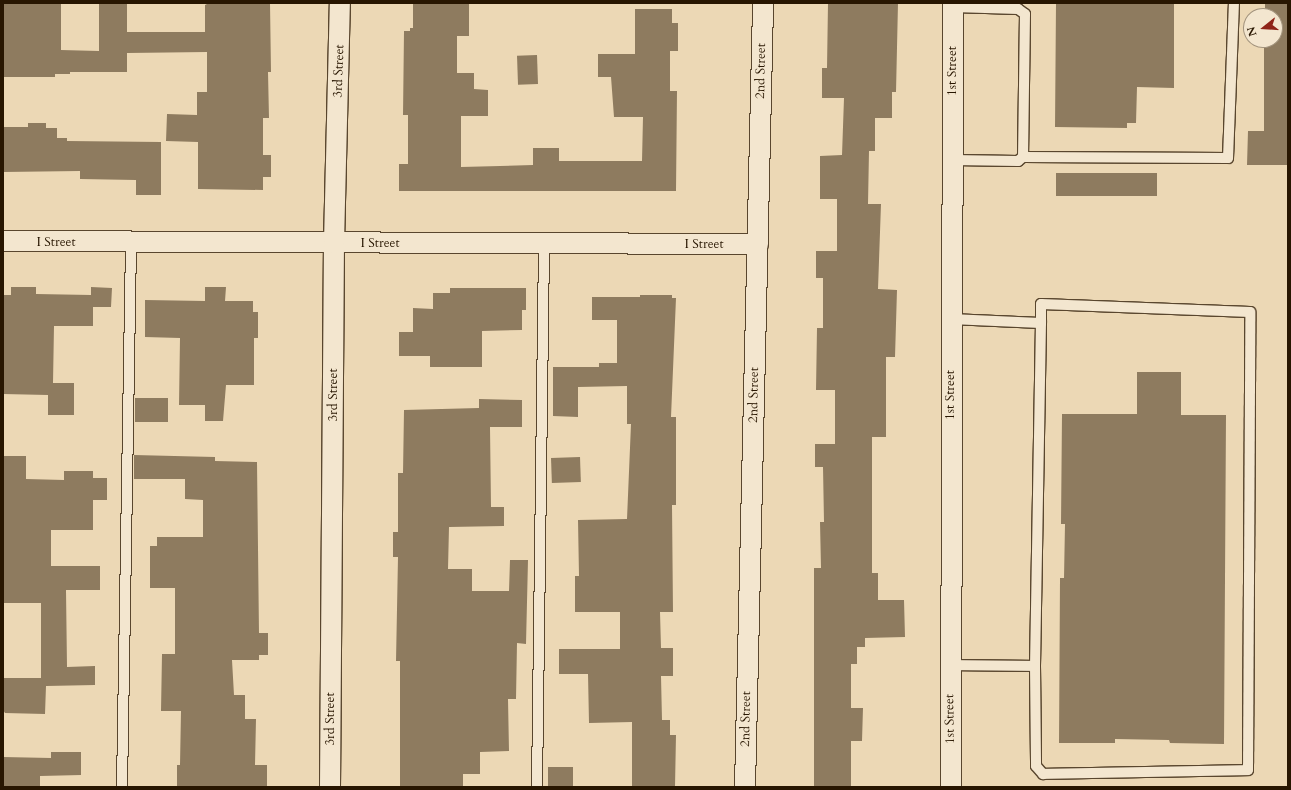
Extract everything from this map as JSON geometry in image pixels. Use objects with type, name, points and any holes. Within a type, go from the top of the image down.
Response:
[{"type":"street","name":"3rd Street","points":[[330,787],[334,243],[340,3]]},
{"type":"street","name":"2nd Street","points":[[745,787],[763,3]]},
{"type":"street","name":"1st Street","points":[[951,787],[949,665],[953,5]]},
{"type":"street","name":"I Street","points":[[3,241],[758,244]]},
{"type":"lane","points":[[952,160],[1018,161],[1023,157],[1228,158],[1234,3]]},
{"type":"lane","points":[[953,5],[1018,9],[1025,14],[1023,157]]},
{"type":"lane","points":[[122,787],[130,242]]},
{"type":"lane","points":[[537,787],[544,243]]},
{"type":"lane","points":[[1041,304],[1250,312],[1248,770],[1043,774],[1036,766],[1035,666],[1041,323],[1041,304]]},
{"type":"lane","points":[[950,319],[1041,323]]},
{"type":"lane","points":[[949,665],[1035,666]]},
{"type":"building","points":[[3,3],[61,3],[61,50],[99,51],[99,4],[127,4],[127,32],[205,32],[205,5],[209,3],[270,3],[271,72],[268,72],[269,118],[263,118],[263,155],[271,155],[271,177],[263,177],[263,190],[198,189],[198,142],[166,141],[167,114],[197,115],[197,92],[207,92],[207,52],[127,53],[127,72],[70,72],[70,74],[55,74],[55,77],[3,77]]},
{"type":"building","points":[[413,3],[469,3],[469,36],[457,36],[457,73],[474,73],[474,89],[488,90],[488,116],[461,116],[461,167],[533,165],[533,148],[559,148],[559,161],[642,161],[643,117],[614,117],[611,77],[598,77],[598,54],[635,54],[635,9],[672,9],[672,23],[678,23],[678,51],[670,51],[670,91],[677,91],[676,191],[399,191],[399,164],[408,164],[408,115],[403,115],[404,31],[410,31],[410,28],[413,28]]},
{"type":"building","points":[[828,3],[898,3],[896,92],[892,92],[892,118],[875,118],[875,151],[869,151],[868,204],[881,204],[878,289],[897,290],[895,357],[886,357],[886,437],[872,437],[872,573],[878,573],[878,600],[904,600],[905,637],[865,638],[865,647],[857,647],[857,664],[851,664],[851,708],[863,708],[862,741],[851,741],[851,787],[814,787],[814,568],[821,568],[820,522],[824,522],[823,467],[815,467],[815,444],[835,444],[835,390],[816,390],[817,328],[823,328],[823,278],[816,278],[816,251],[837,251],[837,199],[820,199],[820,156],[842,155],[844,98],[822,98],[822,68],[827,68]]},
{"type":"building","points":[[1056,3],[1174,3],[1174,88],[1137,87],[1136,123],[1127,123],[1127,128],[1055,127]]},
{"type":"building","points":[[1265,3],[1288,3],[1288,165],[1247,165],[1248,131],[1264,131],[1264,48],[1283,48],[1283,8],[1265,8]]},
{"type":"building","points":[[537,55],[538,84],[518,85],[517,56]]},
{"type":"building","points":[[28,123],[46,123],[46,128],[57,128],[57,138],[67,138],[67,141],[161,142],[161,195],[136,195],[136,180],[80,179],[80,171],[3,172],[3,127],[28,127]]},
{"type":"building","points":[[1056,173],[1157,173],[1157,196],[1056,196]]},
{"type":"building","points":[[11,287],[36,287],[36,294],[91,295],[91,287],[112,288],[111,307],[93,307],[93,326],[54,326],[53,383],[74,383],[74,415],[48,415],[48,395],[3,394],[3,295],[11,295]]},
{"type":"building","points":[[205,287],[226,287],[225,301],[253,301],[253,312],[258,312],[258,338],[254,338],[254,385],[226,385],[223,421],[205,421],[205,405],[179,405],[180,338],[145,337],[145,300],[205,301]]},
{"type":"building","points":[[450,288],[526,288],[526,310],[522,310],[522,330],[482,331],[482,367],[430,367],[430,356],[399,356],[399,332],[413,332],[413,308],[433,309],[433,293],[450,293]]},
{"type":"building","points":[[640,295],[672,295],[672,298],[676,298],[671,417],[676,417],[676,505],[672,505],[673,612],[660,612],[661,648],[673,648],[673,676],[661,676],[662,720],[670,720],[670,735],[676,735],[675,787],[632,787],[632,722],[589,723],[588,674],[559,674],[559,649],[620,649],[620,612],[575,612],[575,576],[579,576],[578,520],[627,519],[631,424],[627,424],[627,386],[578,387],[578,417],[553,416],[553,367],[599,367],[599,363],[617,363],[617,320],[592,320],[592,297],[640,297]]},
{"type":"building","points":[[1137,372],[1181,372],[1181,415],[1226,415],[1224,744],[1170,743],[1169,740],[1115,739],[1115,743],[1059,743],[1060,578],[1064,578],[1065,524],[1061,524],[1062,414],[1137,414]]},
{"type":"building","points":[[135,398],[168,398],[168,422],[135,422]]},
{"type":"building","points":[[479,399],[522,400],[522,427],[490,427],[491,507],[504,507],[504,526],[449,527],[448,569],[472,569],[472,591],[509,591],[510,560],[528,560],[526,644],[517,643],[516,699],[508,699],[509,751],[480,752],[480,774],[463,774],[463,787],[400,787],[400,661],[396,661],[398,557],[393,557],[393,532],[398,532],[398,473],[403,473],[404,410],[479,408]]},
{"type":"building","points":[[134,455],[215,457],[215,461],[257,462],[259,633],[268,633],[268,655],[259,655],[259,660],[232,660],[234,695],[245,695],[245,719],[256,719],[255,765],[267,765],[267,787],[177,786],[177,765],[180,765],[181,711],[161,711],[162,654],[175,654],[175,588],[150,588],[150,546],[157,546],[157,537],[203,537],[203,500],[185,499],[185,479],[134,479]]},
{"type":"building","points":[[3,456],[26,456],[26,479],[64,480],[64,471],[93,471],[93,478],[107,478],[107,500],[93,500],[93,530],[51,530],[51,566],[100,566],[100,590],[66,590],[67,667],[95,666],[95,685],[46,686],[45,714],[5,713],[3,710],[3,678],[41,678],[41,603],[3,603]]},
{"type":"building","points":[[580,457],[581,482],[552,483],[551,458]]},
{"type":"building","points":[[51,752],[81,752],[81,775],[40,776],[40,787],[3,787],[3,757],[51,758]]},
{"type":"building","points":[[548,767],[573,767],[573,787],[548,787]]}]
